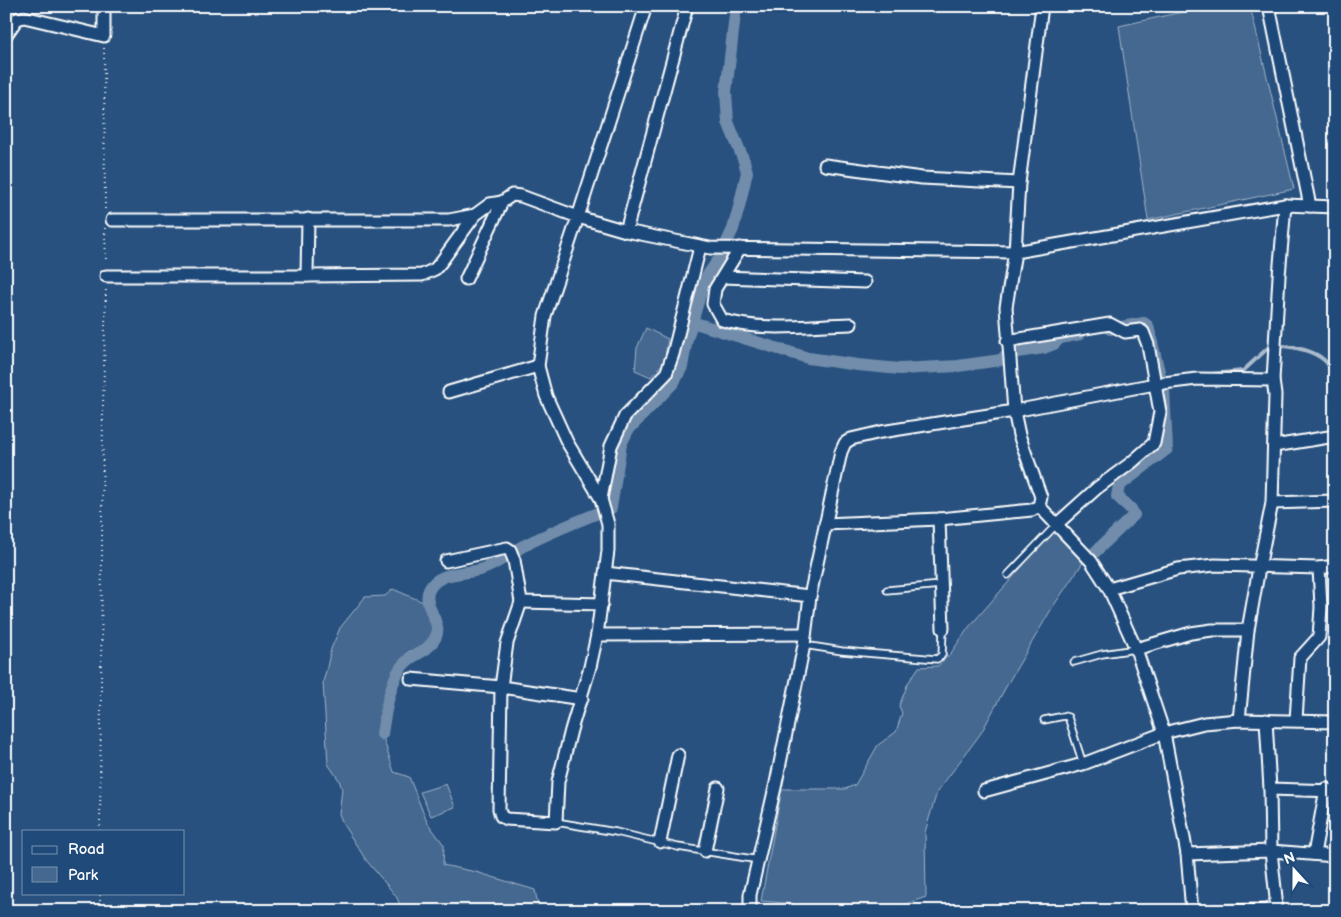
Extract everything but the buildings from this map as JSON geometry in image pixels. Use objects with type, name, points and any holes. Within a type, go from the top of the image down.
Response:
[{"type":"street","points":[[6,35],[17,20],[24,17],[104,36],[104,6]]},
{"type":"street","points":[[603,505],[567,442],[546,396],[538,366],[545,316],[646,6]]},
{"type":"street","points":[[626,231],[686,10],[685,6]]},
{"type":"street","points":[[1042,6],[1019,183],[1015,252],[1006,307],[1007,341],[1014,411],[1019,435],[1040,497],[1039,506],[1091,561],[1109,589],[1136,649],[1164,734],[1187,854],[1192,911]]},
{"type":"street","points":[[1269,6],[1310,206]]},
{"type":"street","points":[[825,165],[922,178],[1019,183]]},
{"type":"street","points":[[106,276],[422,275],[435,269],[475,215],[490,204],[502,202],[512,195],[521,196],[578,217],[626,231],[705,248],[1015,252],[1285,205],[1335,207]]},
{"type":"street","points":[[466,279],[502,202]]},
{"type":"street","points":[[1240,720],[1248,630],[1258,568],[1272,503],[1275,395],[1273,380],[1285,205]]},
{"type":"street","points":[[108,220],[448,220],[475,215]]},
{"type":"street","points":[[307,276],[308,220]]},
{"type":"street","points":[[446,560],[507,548],[512,555],[522,602],[508,644],[501,687],[499,809],[501,816],[506,819],[556,822],[558,782],[571,730],[582,699],[602,604],[608,537],[603,505],[611,446],[624,416],[666,374],[705,248]]},
{"type":"street","points":[[740,248],[715,289],[713,304],[722,320],[740,325],[851,324]]},
{"type":"street","points":[[723,277],[865,282]]},
{"type":"street","points":[[1007,341],[1110,324],[1118,328],[1140,330],[1143,332],[1148,345],[1160,412],[1154,443],[1097,488],[1056,524]]},
{"type":"street","points":[[449,392],[538,366]]},
{"type":"street","points":[[750,911],[750,895],[776,783],[824,524],[841,452],[845,443],[851,439],[898,429],[1014,411],[1155,384],[1197,378],[1273,380]]},
{"type":"street","points":[[1274,446],[1335,436]]},
{"type":"street","points":[[1272,503],[1335,501]]},
{"type":"street","points":[[824,524],[939,519],[1032,510],[1039,506]]},
{"type":"street","points":[[939,519],[943,629]]},
{"type":"street","points":[[1109,589],[1178,569],[1215,565],[1258,568],[1319,568],[1335,566]]},
{"type":"street","points":[[1296,720],[1300,658],[1319,637],[1319,568]]},
{"type":"street","points":[[606,573],[810,596]]},
{"type":"street","points":[[522,602],[602,604]]},
{"type":"street","points":[[1136,649],[1192,633],[1212,630],[1248,630]]},
{"type":"street","points":[[597,635],[804,639]]},
{"type":"street","points":[[411,679],[501,687],[582,699]]},
{"type":"street","points":[[1214,911],[1266,910],[1275,907],[1266,720]]},
{"type":"street","points":[[984,791],[1082,764],[1164,734],[1204,722],[1296,720],[1335,722]]},
{"type":"street","points":[[660,842],[678,755]]},
{"type":"street","points":[[705,851],[718,788]]},
{"type":"street","points":[[1270,789],[1330,790],[1314,854]]},
{"type":"street","points":[[1187,854],[1271,851],[1335,856]]},
{"type":"lane","points":[[1008,575],[1056,524]]},
{"type":"lane","points":[[887,590],[941,585]]},
{"type":"lane","points":[[804,639],[842,651],[937,659],[942,654],[943,629]]},
{"type":"lane","points":[[1074,662],[1102,654],[1136,649]]},
{"type":"lane","points":[[1044,720],[1068,717],[1082,764]]},
{"type":"lane","points":[[556,822],[758,860]]},
{"type":"path","points":[[100,830],[103,415],[108,220],[104,36]]},
{"type":"path","points":[[100,894],[100,911]]},
{"type":"green space","points":[[1209,6],[1250,6],[1294,189],[1148,220],[1119,26]]},
{"type":"green space","points":[[646,328],[668,339],[664,362],[651,377],[635,370],[637,348]]},
{"type":"green space","points":[[1054,532],[1069,544],[1084,561],[1052,608],[981,733],[937,792],[925,832],[926,897],[903,905],[904,911],[797,911],[797,907],[794,904],[761,901],[781,793],[784,789],[845,789],[855,785],[878,745],[896,732],[902,713],[899,706],[908,683],[919,667],[938,666],[951,653],[969,627]]},
{"type":"green space","points":[[393,589],[423,602],[432,621],[432,637],[420,647],[408,652],[399,663],[383,700],[379,734],[382,734],[394,772],[409,777],[427,822],[444,845],[443,865],[476,872],[535,890],[539,911],[403,911],[396,896],[366,860],[344,826],[339,814],[342,789],[339,780],[328,764],[323,682],[331,649],[340,628],[365,597],[385,596]]},
{"type":"green space","points":[[446,784],[455,807],[431,816],[420,792]]},
{"type":"waterway","points":[[382,734],[389,697],[400,669],[409,659],[431,645],[437,634],[436,622],[427,596],[433,584],[444,577],[486,568],[523,546],[611,508],[621,444],[628,430],[674,382],[682,367],[687,339],[700,295],[707,276],[719,259],[733,229],[747,172],[728,122],[726,92],[736,6]]},
{"type":"waterway","points":[[692,322],[808,358],[858,365],[900,369],[958,366],[1001,360],[1006,355]]},
{"type":"waterway","points":[[1110,329],[1144,323],[1148,326],[1161,380]]},
{"type":"waterway","points":[[1017,352],[1044,348],[1054,344],[1060,338],[1080,334]]},
{"type":"waterway","points":[[1283,346],[1315,354],[1327,363],[1335,377]]},
{"type":"waterway","points":[[1211,374],[1243,371],[1269,347]]},
{"type":"waterway","points":[[1160,377],[1169,378]]},
{"type":"waterway","points":[[1092,555],[1134,515],[1131,509],[1117,496],[1119,486],[1167,449],[1164,390]]}]
